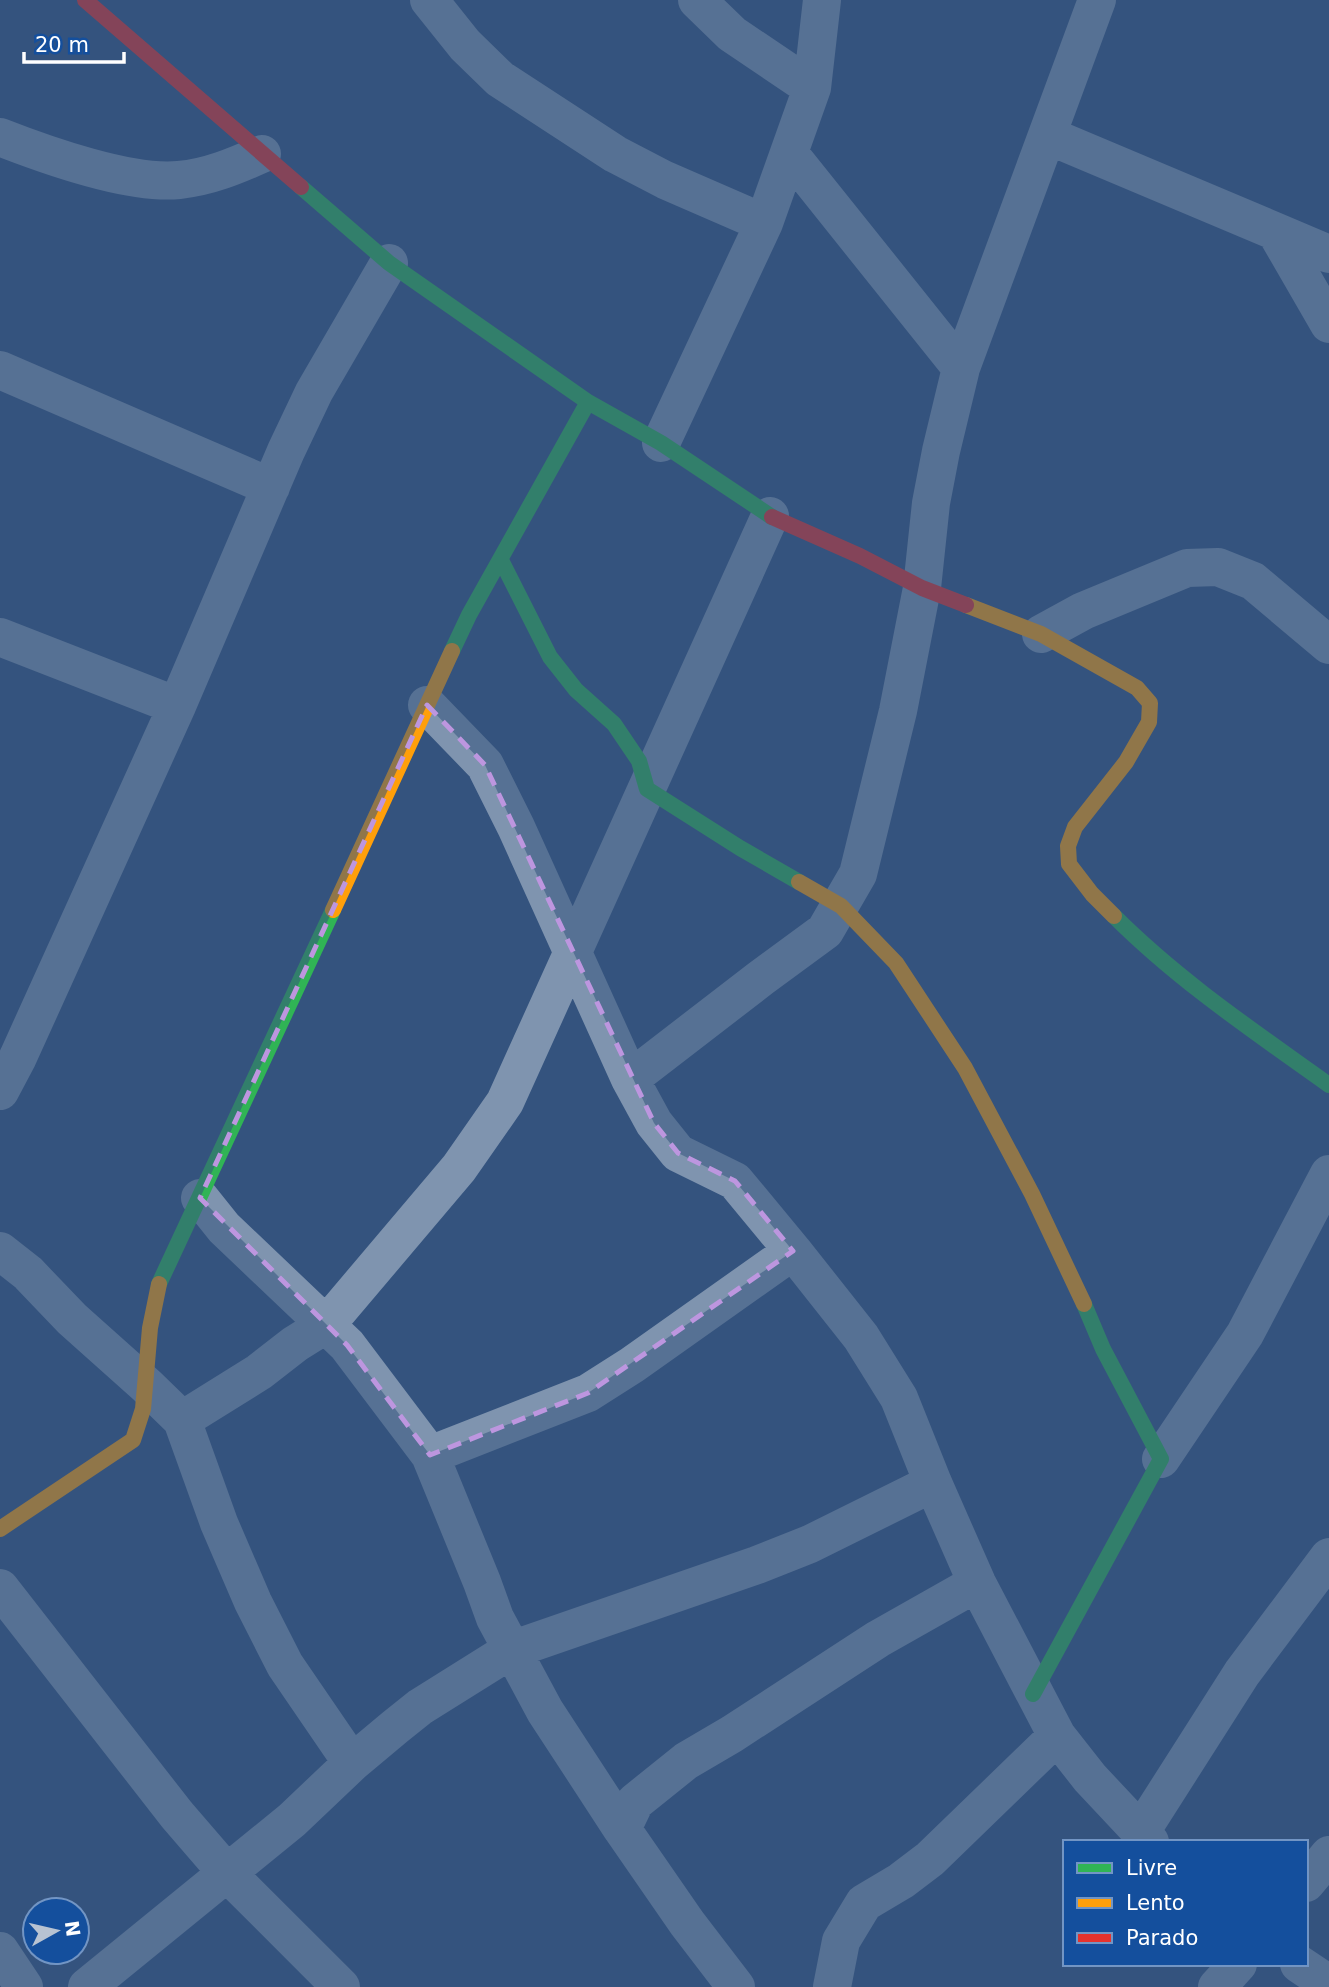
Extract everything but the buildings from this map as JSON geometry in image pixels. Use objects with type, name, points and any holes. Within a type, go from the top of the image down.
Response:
[{"type":"street","points":[[85,0],[173,73],[262,154],[389,262],[589,402],[662,443],[770,516],[860,556],[922,588],[1041,634],[1137,688],[1150,703],[1149,722],[1126,762],[1075,827],[1068,846],[1069,864],[1092,894],[1145,947],[1185,981],[1329,1085]]},
{"type":"street","points":[[429,0],[466,45],[500,79],[615,154],[664,180],[764,223]]},
{"type":"street","points":[[697,0],[732,34],[812,88]]},
{"type":"street","points":[[662,443],[764,223],[812,88],[822,0]]},
{"type":"street","points":[[630,1079],[825,931],[858,874],[898,711],[922,588],[931,503],[961,369],[1097,0]]},
{"type":"street","points":[[1049,136],[1329,254]]},
{"type":"street","points":[[0,137],[89,167],[151,180],[207,176],[262,154]]},
{"type":"street","points":[[789,153],[961,369]]},
{"type":"street","points":[[1277,234],[1329,324]]},
{"type":"street","points":[[0,1091],[18,1057],[177,706],[314,392],[389,262]]},
{"type":"street","points":[[0,370],[271,487]]},
{"type":"street","points":[[0,1530],[133,1440],[141,1424],[147,1386],[152,1313],[163,1272],[201,1198],[469,615],[552,463],[589,402]]},
{"type":"street","points":[[182,1420],[259,1372],[295,1344],[327,1324],[480,1140],[505,1102],[770,516]]},
{"type":"street","points":[[501,560],[550,657],[576,690],[614,724],[639,761],[647,789],[740,848],[841,906],[896,963],[965,1068],[1032,1194],[1103,1349],[1161,1459]]},
{"type":"street","points":[[1041,634],[1096,606],[1187,568],[1218,567],[1253,581],[1329,645]]},
{"type":"street","points":[[0,637],[177,706]]},
{"type":"street","points":[[427,705],[485,765],[574,952],[630,1079],[654,1123],[678,1153],[735,1181],[860,1337],[899,1398],[933,1483],[978,1583],[1033,1694],[1057,1736],[1090,1778],[1145,1837],[1242,1673],[1329,1557]]},
{"type":"street","points":[[1033,1694],[1065,1642],[1100,1570],[1161,1459],[1245,1334],[1329,1174]]},
{"type":"street","points":[[201,1198],[224,1228],[347,1345],[430,1455],[495,1618],[545,1711],[687,1923],[736,1987]]},
{"type":"street","points":[[0,1251],[27,1273],[72,1319],[182,1420],[219,1523],[253,1602],[285,1665],[352,1763]]},
{"type":"street","points":[[430,1455],[588,1393],[793,1251]]},
{"type":"street","points":[[88,1987],[292,1820],[352,1763],[420,1707],[511,1650],[757,1565],[810,1544],[933,1483]]},
{"type":"street","points":[[622,1829],[635,1802],[685,1761],[732,1734],[878,1639],[978,1583]]},
{"type":"street","points":[[0,1588],[177,1815],[227,1873],[341,1987]]},
{"type":"street","points":[[832,1987],[841,1941],[864,1903],[901,1881],[930,1859],[1057,1736]]},
{"type":"street","points":[[1308,1881],[1329,1855]]},
{"type":"street","points":[[0,1951],[24,1987]]},
{"type":"street","points":[[1217,1987],[1236,1966]]},
{"type":"street","points":[[1302,1966],[1329,1984]]},
{"type":"highlighted area","points":[[427,705],[485,765],[654,1123],[678,1153],[735,1181],[793,1251],[588,1393],[430,1455],[347,1345],[200,1198]]},
{"type":"traffic: fast","points":[[301,187],[389,263],[588,402],[661,443],[772,517]]},
{"type":"traffic: fast","points":[[452,651],[469,615],[588,402]]},
{"type":"traffic: fast","points":[[501,560],[550,657],[576,690],[614,724],[639,761],[647,789],[799,882]]},
{"type":"traffic: fast","points":[[159,1284],[333,910]]},
{"type":"traffic: fast","points":[[1114,916],[1191,984],[1329,1085]]},
{"type":"traffic: fast","points":[[1033,1694],[1161,1459],[1103,1349],[1084,1304]]},
{"type":"traffic: slow","points":[[966,605],[1041,634],[1137,688],[1150,703],[1149,722],[1126,762],[1075,827],[1068,846],[1069,864],[1092,894],[1114,916]]},
{"type":"traffic: slow","points":[[333,910],[452,651]]},
{"type":"traffic: slow","points":[[799,882],[841,906],[896,963],[965,1068],[1032,1194],[1084,1304]]},
{"type":"traffic: slow","points":[[0,1529],[133,1440],[143,1409],[150,1328],[159,1284]]},
{"type":"traffic: jam","points":[[85,0],[301,187]]},
{"type":"traffic: jam","points":[[772,517],[860,556],[922,588],[966,605]]}]
